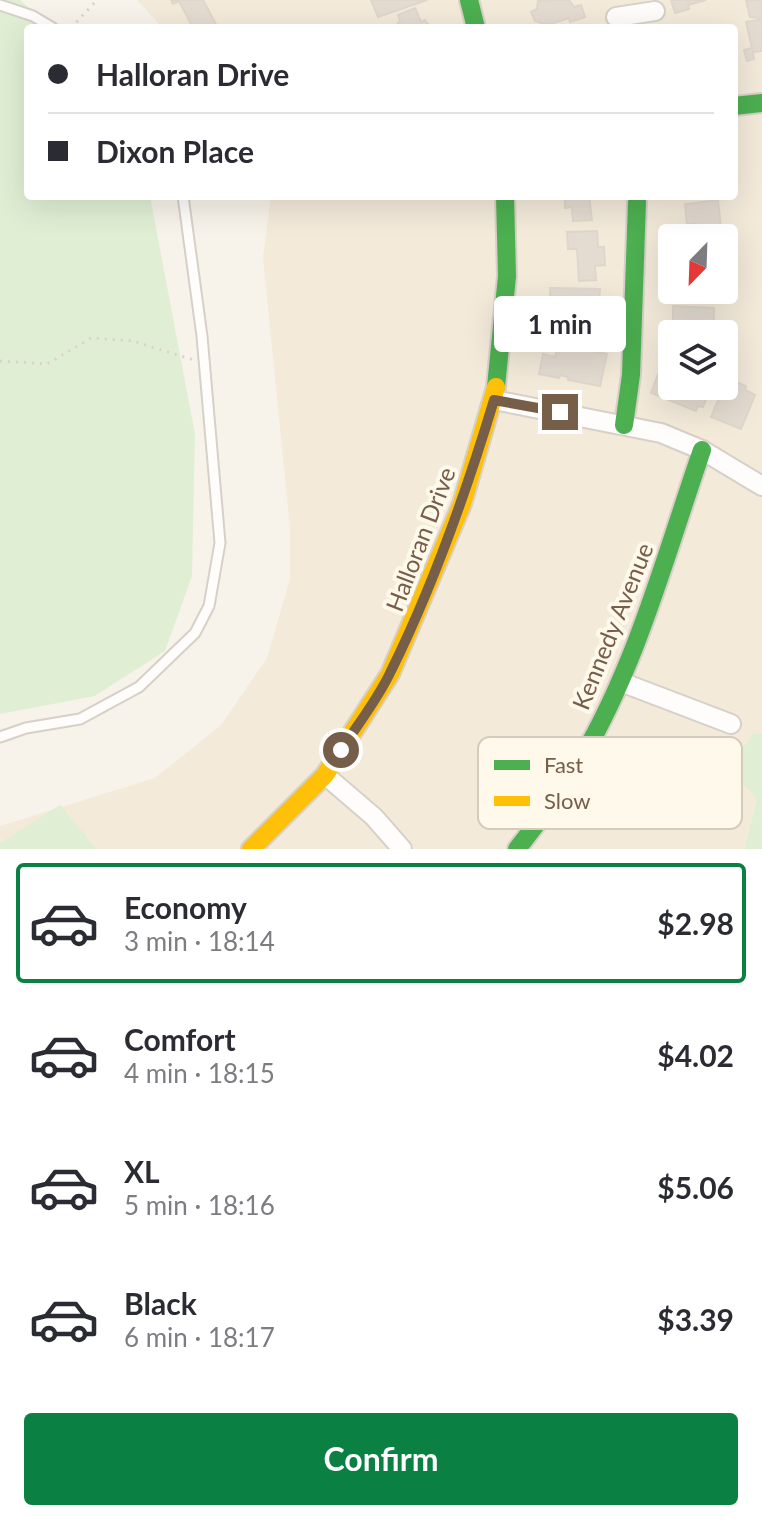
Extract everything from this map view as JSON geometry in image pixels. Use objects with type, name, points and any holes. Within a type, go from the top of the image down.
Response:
[{"type":"street","points":[[469,0],[475,24]]},
{"type":"street","points":[[615,15],[655,11]]},
{"type":"street","points":[[738,106],[762,103]]},
{"type":"street","name":"Halloran Drive","points":[[251,849],[325,775],[390,674],[462,504],[494,400],[505,323],[505,200]]},
{"type":"street","points":[[624,425],[631,375],[637,202]]},
{"type":"street","points":[[494,400],[661,433],[702,450],[762,486]]},
{"type":"street","name":"Kennedy Avenue","points":[[593,737],[621,682],[653,599],[702,450]]},
{"type":"street","points":[[621,682],[731,724]]},
{"type":"street","points":[[325,775],[374,817],[402,849]]},
{"type":"street","name":"Kennedy Avenue","points":[[517,849],[534,829]]},
{"type":"lane","points":[[0,5],[46,24]]},
{"type":"lane","points":[[0,737],[26,728],[80,719],[139,687],[195,633],[209,606],[220,543],[202,336],[184,200]]},
{"type":"path","points":[[75,24],[97,0]]},
{"type":"path","points":[[0,361],[47,364],[91,338],[133,341],[203,363]]},
{"type":"shaded area","points":[[137,0],[762,0],[762,734],[754,733],[757,800],[744,849],[0,849],[0,826],[155,778],[221,725],[267,658],[290,579],[290,529],[263,257],[270,200],[738,200],[738,24],[159,24]]},
{"type":"green space","points":[[0,0],[20,0],[47,24],[24,24],[24,200],[151,200],[195,434],[192,576],[165,651],[95,696],[0,714]]},
{"type":"green space","points":[[754,733],[762,734],[762,849],[744,849],[757,800],[742,782],[742,749]]},
{"type":"green space","points":[[60,805],[97,849],[0,849],[0,843]]},
{"type":"building","points":[[171,0],[203,0],[216,24],[191,24],[179,1],[173,4]]},
{"type":"building","points":[[371,0],[427,0],[378,17]]},
{"type":"building","points":[[569,0],[574,7],[581,5],[585,17],[551,24],[535,21],[531,12],[537,9],[538,1]]},
{"type":"building","points":[[671,0],[706,0],[675,13]]},
{"type":"building","points":[[746,0],[762,0],[762,18],[750,17]]},
{"type":"building","points":[[415,8],[421,22],[425,20],[428,24],[397,24],[398,15]]},
{"type":"building","points":[[762,19],[762,51],[753,52],[754,59],[747,61],[744,50],[752,48],[746,22]]},
{"type":"building","points":[[565,200],[590,200],[592,220],[573,221],[572,207],[565,208]]},
{"type":"building","points":[[718,200],[721,224],[687,224],[685,204]]},
{"type":"building","points":[[597,231],[598,247],[604,247],[605,265],[595,266],[596,280],[579,281],[577,249],[568,249],[567,232]]},
{"type":"building","points":[[550,288],[600,289],[597,326],[571,325],[572,319],[566,319],[566,313],[550,313]]},
{"type":"building","points":[[673,306],[714,308],[714,320],[673,320]]},
{"type":"building","points":[[558,344],[607,354],[600,386],[568,380],[568,377],[560,375],[559,378],[539,374],[543,354],[555,357]]},
{"type":"building","points":[[658,374],[658,396],[651,393]]},
{"type":"building","points":[[738,383],[755,395],[741,429],[711,417],[718,400],[738,400]]},
{"type":"building","points":[[668,400],[706,400],[703,407],[698,406],[696,411]]},
{"type":"traffic: fast","points":[[469,0],[475,24]]},
{"type":"traffic: fast","points":[[738,106],[762,103]]},
{"type":"traffic: fast","points":[[496,387],[507,276],[505,200]]},
{"type":"traffic: fast","points":[[624,425],[631,375],[637,202]]},
{"type":"traffic: fast","points":[[593,737],[649,608],[702,450]]},
{"type":"traffic: fast","points":[[517,849],[532,829]]},
{"type":"traffic: slow","points":[[251,849],[325,775],[390,674],[462,504],[496,387]]},
{"type":"route","points":[[341,750],[390,674],[428,588],[462,504],[494,400],[560,412]]}]
